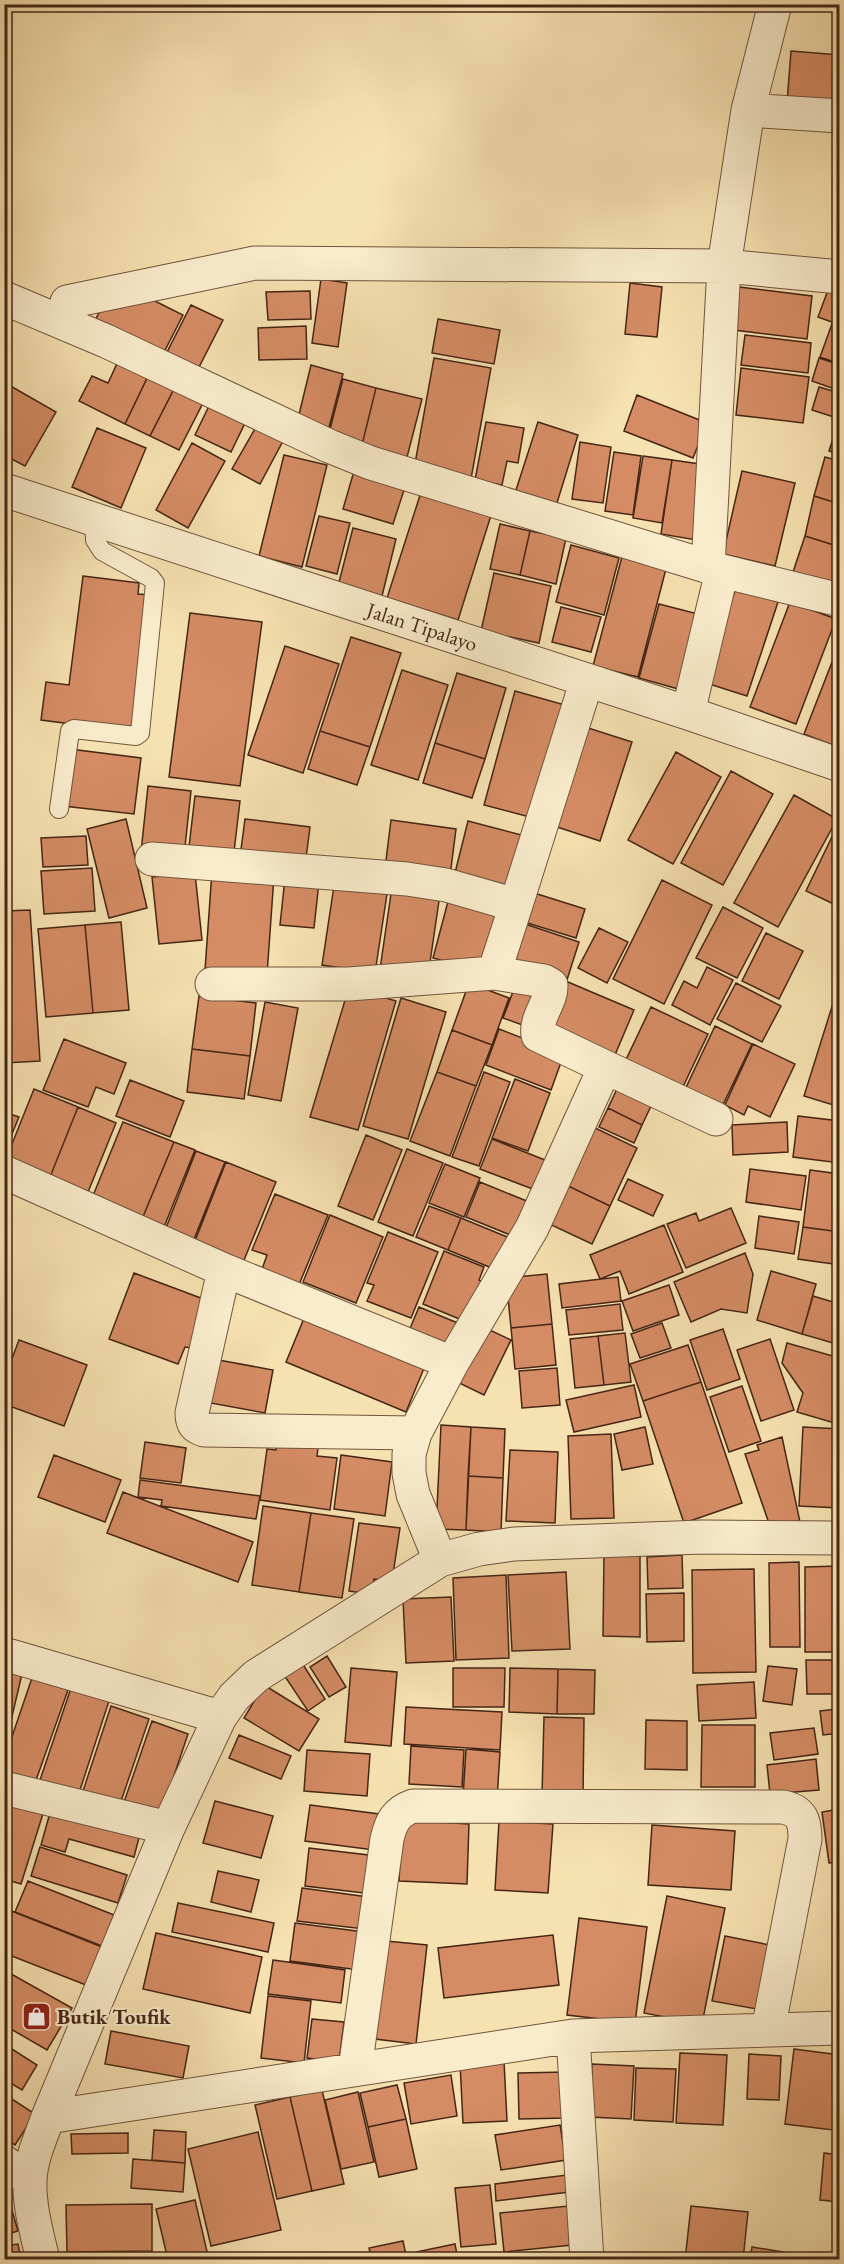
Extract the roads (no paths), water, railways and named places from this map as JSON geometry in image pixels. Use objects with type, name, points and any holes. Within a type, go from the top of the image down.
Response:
[{"type":"street","points":[[688,713],[715,569],[724,266],[748,110],[775,4]]},
{"type":"street","points":[[748,110],[840,116]]},
{"type":"street","points":[[67,302],[255,263],[724,266],[840,277]]},
{"type":"street","points":[[4,298],[106,341],[329,446],[371,463],[715,569],[840,600]]},
{"type":"street","name":"Jalan Tipalayo","points":[[4,490],[688,713],[840,765]]},
{"type":"street","points":[[494,973],[587,681]]},
{"type":"street","points":[[152,859],[407,879],[446,885],[516,905]]},
{"type":"street","points":[[212,984],[349,984],[494,973],[544,981],[550,985],[551,992],[537,1027],[537,1035],[716,1119]]},
{"type":"street","points":[[440,1560],[413,1494],[409,1473],[409,1454],[416,1433],[452,1363],[532,1228],[605,1067]]},
{"type":"street","points":[[4,1172],[224,1270],[452,1363]]},
{"type":"street","points":[[224,1270],[192,1413],[195,1427],[204,1430],[416,1433]]},
{"type":"street","points":[[44,2259],[32,2213],[17,2171],[35,2154],[48,2117],[168,1828],[220,1717],[234,1697],[256,1676],[440,1560],[479,1549],[514,1544],[702,1537],[840,1538]]},
{"type":"street","points":[[4,1654],[220,1717]]},
{"type":"street","points":[[4,1788],[168,1828]]},
{"type":"street","points":[[355,2068],[387,1839],[395,1816],[402,1810],[413,1806],[783,1807],[794,1809],[802,1817],[805,1839],[768,2030]]},
{"type":"street","points":[[48,2117],[573,2036],[840,2028]]},
{"type":"street","points":[[573,2036],[587,2259]]},
{"type":"lane","points":[[59,809],[70,731],[74,729],[136,736],[140,733],[155,583],[102,551],[95,540],[94,519]]},
{"type":"place","name":"Butik Toufik","points":[[36,2017]]}]
